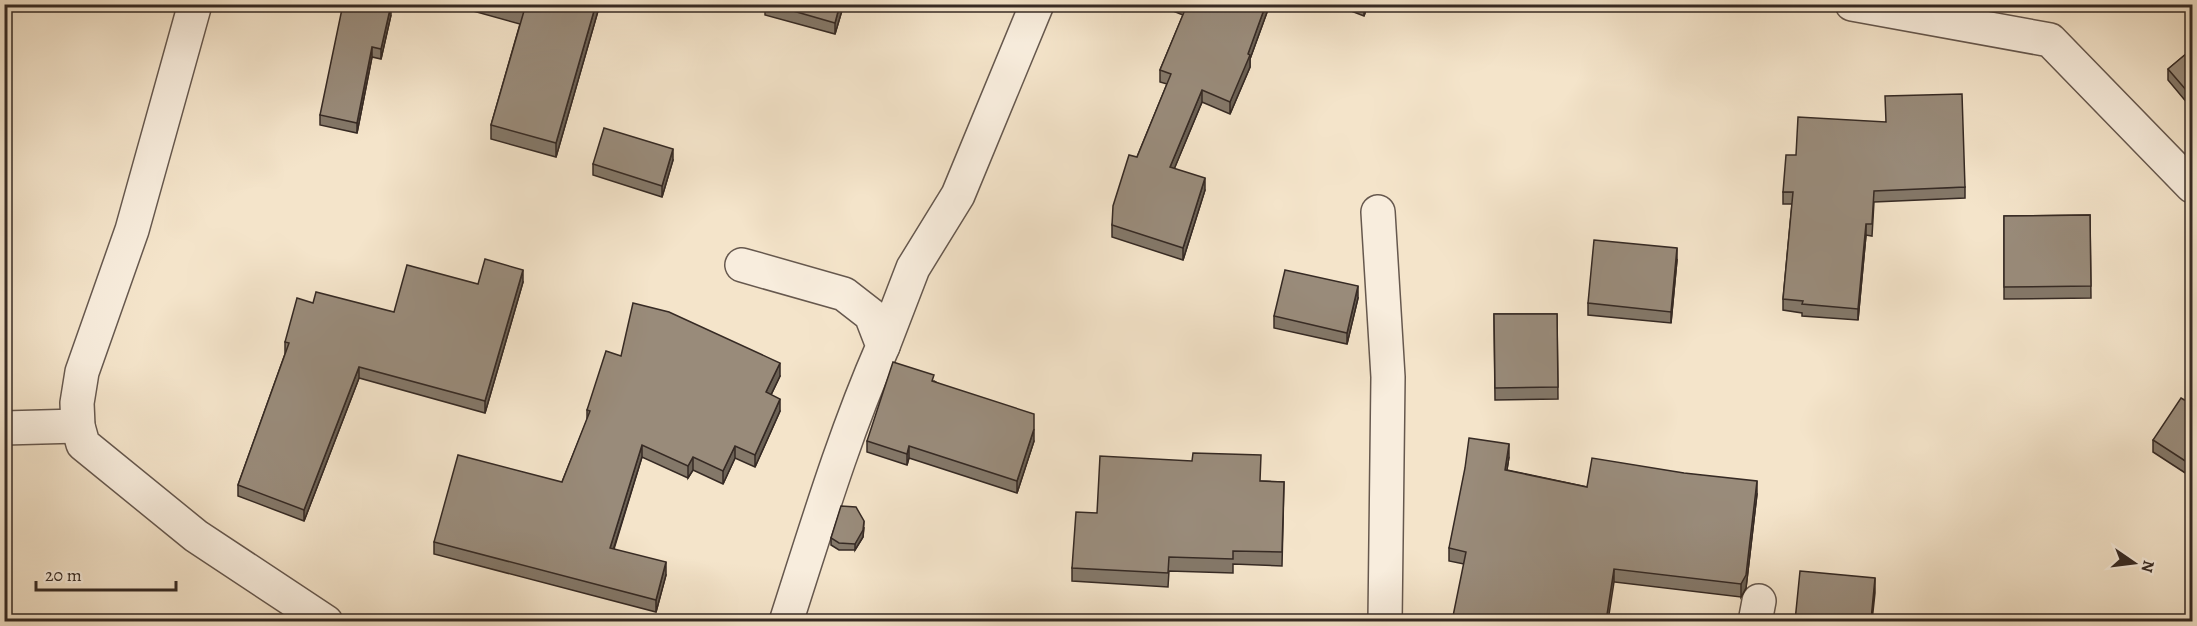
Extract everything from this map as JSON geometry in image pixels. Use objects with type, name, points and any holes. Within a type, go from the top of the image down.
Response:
[{"type":"street","points":[[195,4],[132,230],[82,372],[77,403],[78,426],[83,444],[196,536],[326,621]]},
{"type":"street","points":[[786,621],[838,462],[913,268],[958,195],[1037,4]]},
{"type":"street","points":[[1852,4],[2050,40],[2193,186]]},
{"type":"street","points":[[1378,212],[1388,377],[1385,621]]},
{"type":"street","points":[[742,266],[844,294],[871,315],[883,346]]},
{"type":"street","points":[[4,428],[78,426]]},
{"type":"building","points":[[343,4],[391,5],[381,49],[372,47],[357,123],[320,115]]},
{"type":"building","points":[[499,4],[596,4],[556,143],[491,125],[524,11]]},
{"type":"building","points":[[769,4],[840,4],[835,23]]},
{"type":"building","points":[[1186,4],[1266,4],[1248,54],[1250,55],[1230,102],[1202,90],[1170,167],[1205,178],[1183,248],[1112,225],[1113,206],[1129,155],[1137,157],[1171,74],[1160,70]]},
{"type":"building","points":[[2193,48],[2193,98],[2168,69]]},
{"type":"building","points":[[1962,94],[1965,187],[1874,191],[1872,224],[1866,224],[1858,309],[1802,304],[1803,301],[1783,299],[1793,192],[1783,192],[1786,155],[1796,155],[1798,117],[1886,122],[1885,96]]},
{"type":"building","points":[[604,128],[673,149],[662,186],[593,164]]},
{"type":"building","points":[[2090,215],[2091,286],[2004,287],[2004,216]]},
{"type":"building","points":[[1594,240],[1677,248],[1671,312],[1588,303]]},
{"type":"building","points":[[485,259],[523,270],[485,401],[359,367],[304,510],[238,485],[289,343],[285,342],[297,298],[313,303],[316,292],[394,312],[407,265],[478,284]]},
{"type":"building","points":[[1285,270],[1358,286],[1347,333],[1274,316]]},
{"type":"building","points":[[633,303],[669,312],[780,363],[766,392],[780,399],[755,455],[735,446],[723,471],[693,457],[688,466],[642,445],[610,548],[666,562],[656,600],[434,542],[458,455],[562,482],[590,411],[587,410],[606,351],[621,356]]},
{"type":"building","points":[[1494,314],[1557,314],[1558,387],[1495,388]]},
{"type":"building","points":[[893,362],[934,375],[932,381],[1034,414],[1034,429],[1017,481],[909,446],[907,454],[867,441]]},
{"type":"building","points":[[2181,398],[2193,405],[2193,466],[2153,440]]},
{"type":"building","points":[[1469,438],[1509,444],[1505,470],[1587,487],[1592,458],[1684,473],[1757,481],[1746,575],[1741,584],[1614,569],[1606,621],[1452,621],[1466,552],[1449,548]]},
{"type":"building","points":[[1193,453],[1261,455],[1260,481],[1284,482],[1282,552],[1233,551],[1233,559],[1169,557],[1168,573],[1072,568],[1076,512],[1097,513],[1100,456],[1192,461]]},
{"type":"building","points":[[841,506],[856,507],[864,521],[863,530],[855,544],[839,543],[831,538]]},
{"type":"building","points":[[1800,571],[1875,578],[1871,620],[1885,621],[1795,621]]}]
